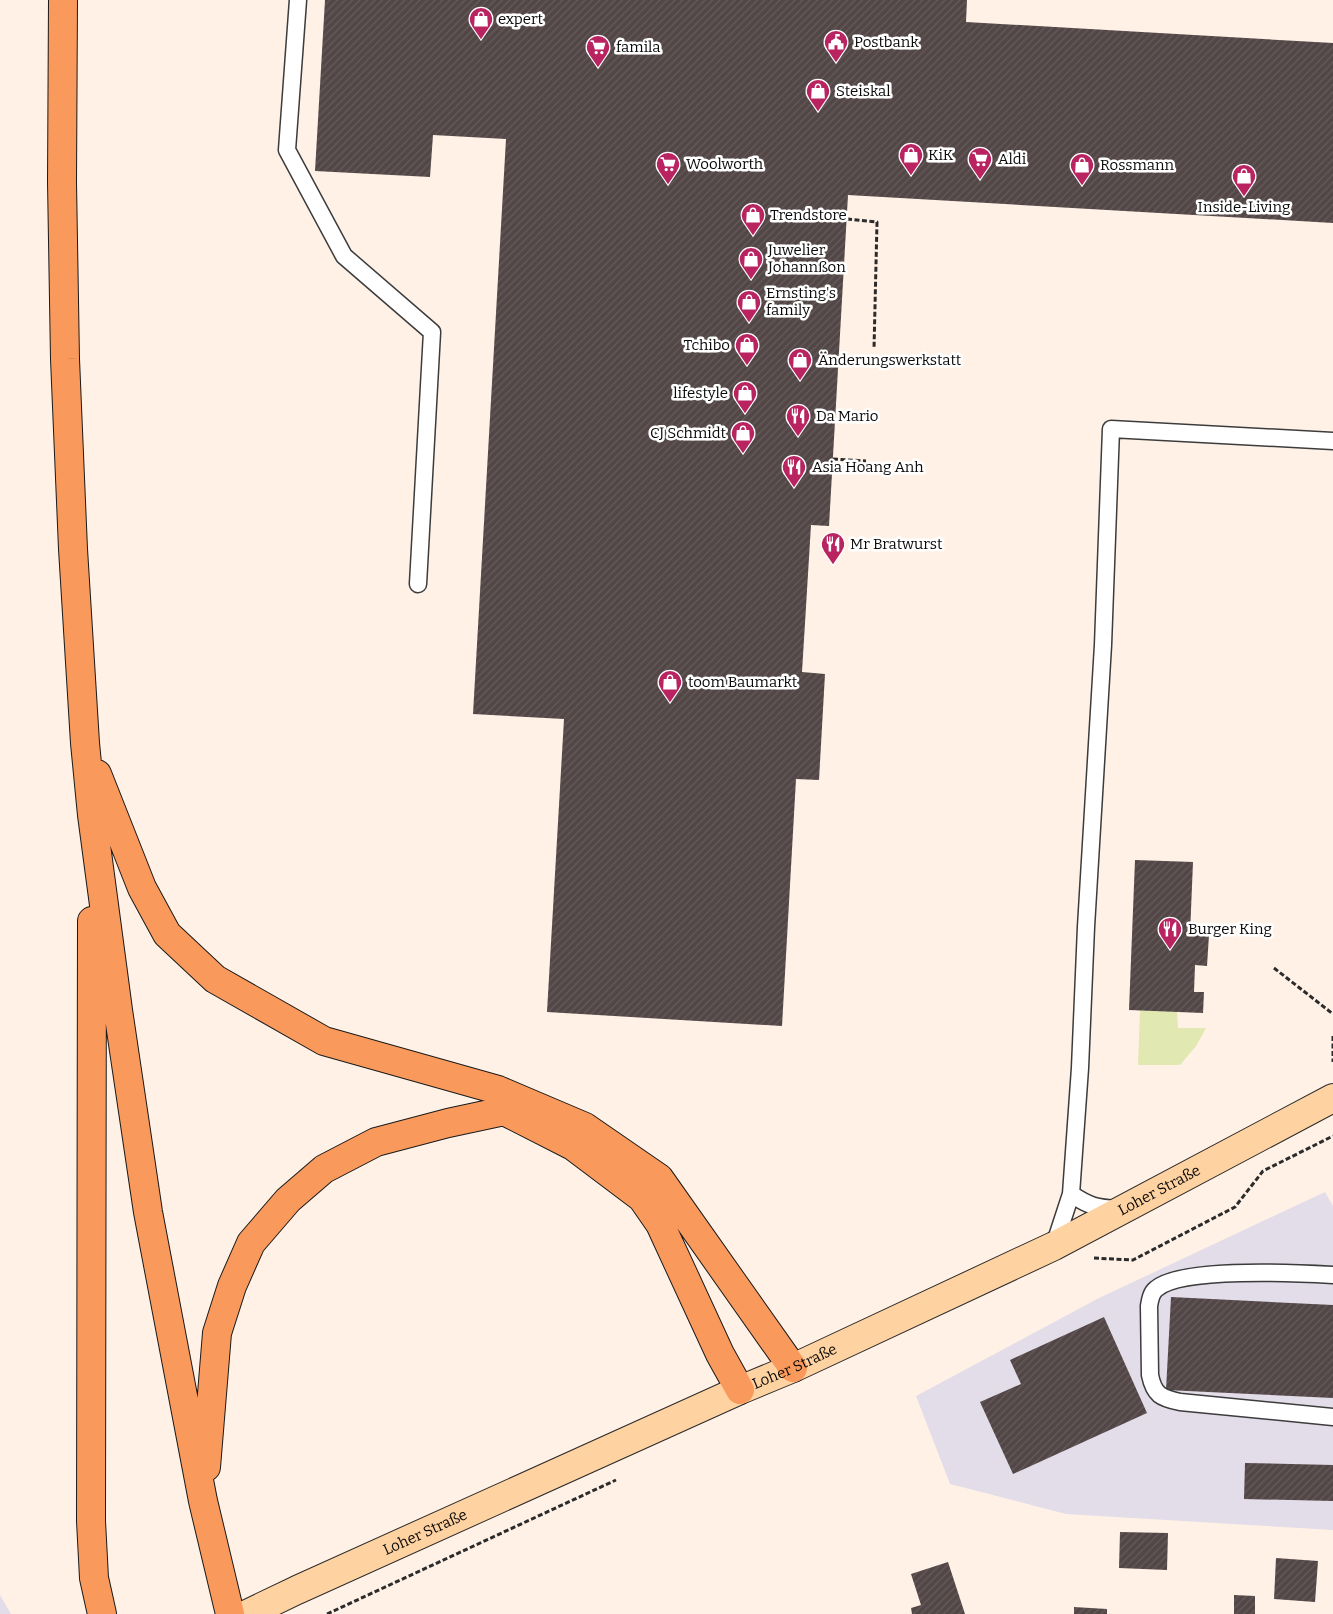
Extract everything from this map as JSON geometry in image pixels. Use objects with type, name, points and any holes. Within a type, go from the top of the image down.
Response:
[{"type":"main road","points":[[63,0],[62,182],[65,359],[73,549],[85,743],[92,815],[148,1212],[203,1501],[230,1614]]},
{"type":"main road","points":[[85,743],[146,896],[168,934],[215,979],[324,1041],[498,1090],[585,1126],[659,1178],[793,1368]]},
{"type":"main road","points":[[92,815],[91,1521],[94,1578],[102,1614]]},
{"type":"main road","points":[[203,1501],[217,1333],[232,1286],[251,1243],[288,1200],[324,1169],[376,1142],[448,1123],[504,1111],[573,1146],[642,1198],[660,1224],[720,1354],[740,1390]]},
{"type":"street","name":"Loher Straße","points":[[247,1614],[740,1390],[793,1368],[1054,1246],[1333,1098]]},
{"type":"lane","points":[[298,0],[287,150],[344,256],[432,332],[418,584]]},
{"type":"lane","points":[[1054,1246],[1071,1194],[1080,1068],[1086,927],[1103,645],[1111,429],[1333,441]]},
{"type":"lane","points":[[1071,1194],[1097,1208],[1123,1209]]},
{"type":"lane","points":[[1333,1275],[1242,1272],[1170,1281],[1156,1289],[1151,1296],[1148,1306],[1150,1375],[1152,1386],[1160,1396],[1180,1402],[1333,1417]]},
{"type":"path","points":[[847,219],[878,222],[874,349]]},
{"type":"path","points":[[833,459],[866,461]]},
{"type":"path","points":[[1274,968],[1333,1014]]},
{"type":"path","points":[[1333,1036],[1333,1062]]},
{"type":"shaded area","points":[[1325,1192],[1333,1206],[1333,1530],[1066,1514],[950,1484],[916,1396],[1099,1298]]},
{"type":"shaded area","points":[[0,1595],[11,1614],[0,1614]]},
{"type":"green space","points":[[1140,1010],[1177,1011],[1178,1028],[1206,1028],[1196,1046],[1180,1065],[1138,1065]]},
{"type":"building","points":[[325,0],[967,0],[966,22],[1333,43],[1333,223],[848,195],[829,526],[811,525],[802,672],[825,674],[819,780],[796,779],[782,1026],[547,1012],[564,719],[473,714],[506,139],[433,135],[430,177],[315,171]]},
{"type":"building","name":"Burger King","points":[[1135,860],[1193,862],[1190,934],[1209,935],[1207,966],[1195,965],[1194,992],[1204,992],[1203,1013],[1129,1010]]},
{"type":"building","points":[[1171,1297],[1333,1305],[1333,1398],[1166,1390]]},
{"type":"building","points":[[1104,1317],[1147,1413],[1013,1474],[980,1402],[1021,1384],[1010,1360]]},
{"type":"building","points":[[1245,1463],[1333,1465],[1333,1501],[1244,1499]]},
{"type":"building","points":[[1120,1532],[1168,1533],[1167,1570],[1119,1568]]},
{"type":"building","points":[[1276,1558],[1318,1561],[1315,1602],[1274,1599]]},
{"type":"building","points":[[948,1562],[965,1614],[912,1614],[911,1608],[921,1605],[911,1574]]},
{"type":"building","points":[[1234,1595],[1255,1596],[1255,1614],[1234,1614]]},
{"type":"building","points":[[1074,1607],[1107,1609],[1107,1614],[1074,1614]]},
{"type":"place","name":"expert","points":[[481,40]]},
{"type":"place","name":"Postbank","points":[[836,63]]},
{"type":"place","name":"famila","points":[[598,68]]},
{"type":"place","name":"Steiskal","points":[[818,112]]},
{"type":"place","name":"KiK","points":[[911,176]]},
{"type":"place","name":"Aldi","points":[[980,180]]},
{"type":"place","name":"Woolworth","points":[[668,185]]},
{"type":"place","name":"Rossmann","points":[[1082,186]]},
{"type":"place","name":"Inside-Living","points":[[1244,197]]},
{"type":"place","name":"Trendstore","points":[[753,236]]},
{"type":"place","name":"Juwelier Johannßon","points":[[751,280]]},
{"type":"place","name":"Ernsting's family","points":[[749,323]]},
{"type":"place","name":"Tchibo","points":[[747,366]]},
{"type":"place","name":"Änderungswerkstatt","points":[[800,381]]},
{"type":"place","name":"lifestyle","points":[[745,414]]},
{"type":"place","name":"Da Mario","points":[[798,437]]},
{"type":"place","name":"CJ Schmidt","points":[[743,454]]},
{"type":"place","name":"Asia Hoang Anh","points":[[794,488]]},
{"type":"place","name":"Mr Bratwurst","points":[[833,565]]},
{"type":"place","name":"toom Baumarkt","points":[[670,703]]},
{"type":"place","name":"Burger King","points":[[1170,950]]}]
